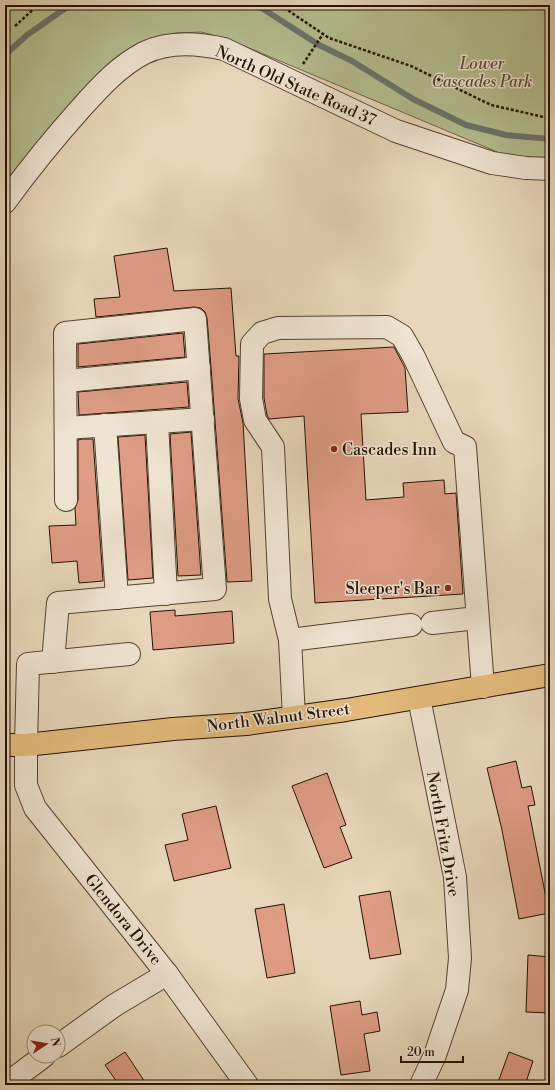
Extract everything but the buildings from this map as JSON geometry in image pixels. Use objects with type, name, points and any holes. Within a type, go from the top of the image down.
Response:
[{"type":"main road","name":"North Walnut Street","points":[[15,745],[173,728],[246,724],[346,710],[550,675]]},
{"type":"street","name":"North Old State Road 37","points":[[5,202],[65,126],[102,85],[122,68],[144,53],[164,46],[186,44],[205,45],[224,49],[403,133],[492,163],[526,168],[550,169]]},
{"type":"street","points":[[66,500],[66,333],[195,319],[216,589],[58,604],[53,662],[129,654]]},
{"type":"street","points":[[294,717],[290,640],[280,600],[274,447],[255,420],[251,398],[252,344],[262,333],[278,328],[387,327],[402,336],[414,357],[454,442],[465,447],[483,687]]},
{"type":"street","points":[[66,381],[199,368]]},
{"type":"street","points":[[66,428],[203,419]]},
{"type":"street","points":[[157,422],[166,594]]},
{"type":"street","points":[[105,425],[117,598]]},
{"type":"street","points":[[290,640],[477,618]]},
{"type":"street","name":"Glendora Drive","points":[[53,662],[28,664],[15,745],[26,785],[35,808],[167,974],[247,1085]]},
{"type":"street","name":"North Fritz Drive","points":[[419,698],[455,877],[460,958],[457,990],[435,1055],[422,1085]]},
{"type":"street","points":[[66,1040],[115,1005],[167,974]]},
{"type":"street","points":[[5,1085],[33,1064]]},
{"type":"path","points":[[15,26],[38,5]]},
{"type":"path","points":[[280,5],[329,38],[411,66],[491,105],[548,118],[550,117]]},
{"type":"path","points":[[309,55],[323,34]]},
{"type":"green space","name":"Lower Cascades Park","points":[[5,5],[550,5],[550,174],[225,38],[201,32],[176,33],[154,40],[5,188]]},
{"type":"waterway","points":[[5,55],[27,35],[70,5]]},
{"type":"waterway","points":[[257,5],[319,45],[352,61],[413,99],[466,125],[506,135],[550,139]]},
{"type":"place","name":"Cascades Inn","points":[[334,449]]},
{"type":"place","name":"Sleeper's Bar","points":[[448,588]]}]
